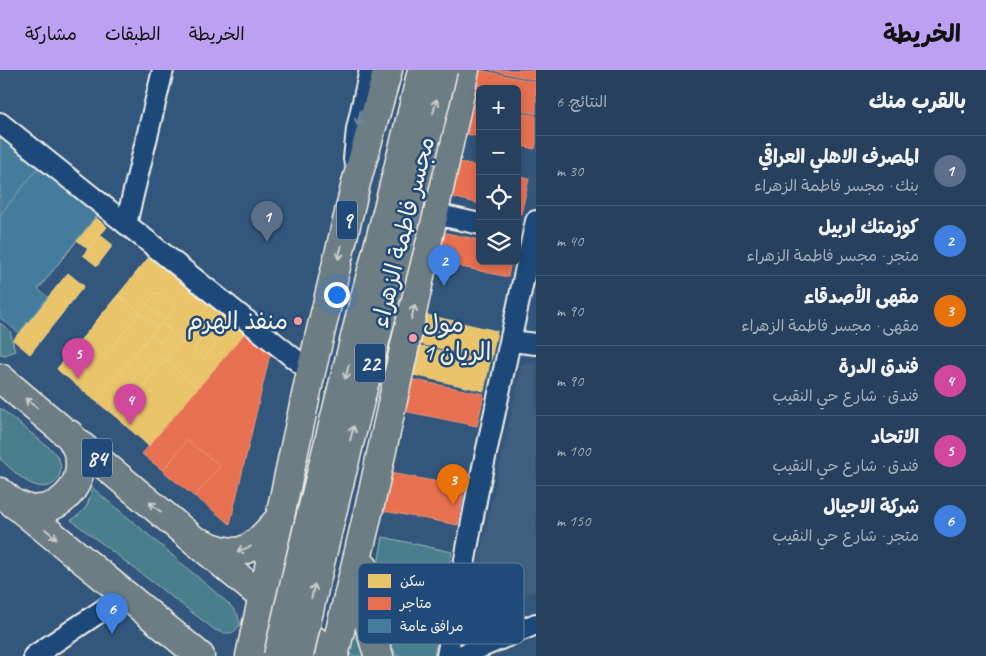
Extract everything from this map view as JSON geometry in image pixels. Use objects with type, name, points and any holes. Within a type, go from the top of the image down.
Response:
[{"type":"highway","name":"9","points":[[250,656],[312,372],[356,183],[388,70]]},
{"type":"highway","name":"مجسر فاطمة الزهراء","points":[[278,656],[298,565],[394,190],[422,70]]},
{"type":"highway","name":"مجسر فاطمة الزهراء","points":[[299,656],[317,572],[379,323],[413,196],[443,70]]},
{"type":"highway","points":[[333,656],[372,496],[466,70]]},
{"type":"highway","name":"84","points":[[0,378],[333,656]]},
{"type":"highway","points":[[7,498],[29,509],[45,508],[59,503],[71,492],[78,479],[80,463],[77,448],[69,434]]},
{"type":"highway","points":[[289,478],[288,499],[301,516],[320,526],[336,526],[352,521],[367,506],[372,496]]},
{"type":"highway","points":[[364,563],[372,496]]},
{"type":"highway","points":[[7,498],[200,656]]},
{"type":"highway","points":[[193,539],[221,551],[240,552],[258,543],[280,518]]},
{"type":"highway","points":[[150,615],[181,656]]},
{"type":"street","points":[[126,224],[162,70]]},
{"type":"street","points":[[356,183],[355,139],[370,70]]},
{"type":"street","points":[[0,123],[312,372]]},
{"type":"street","points":[[435,214],[476,223]]},
{"type":"street","points":[[464,563],[511,341],[529,230]]},
{"type":"street","points":[[511,341],[536,344]]},
{"type":"street","points":[[34,656],[125,595]]},
{"type":"street","points":[[524,629],[536,624]]},
{"type":"street","points":[[460,656],[488,644]]},
{"type":"shaded area","points":[[536,363],[536,591],[524,596],[524,563],[479,563],[522,364]]},
{"type":"green space","points":[[0,323],[10,331],[15,351],[5,355],[0,354]]},
{"type":"green space","points":[[0,408],[56,455],[61,471],[54,483],[44,487],[33,485],[0,459]]},
{"type":"green space","points":[[92,487],[229,604],[238,615],[240,624],[238,628],[229,633],[215,630],[71,520],[84,510],[90,498]]},
{"type":"green space","points":[[383,537],[452,552],[450,563],[379,563]]},
{"type":"green space","points":[[358,611],[358,644],[368,644],[371,656],[351,656],[347,653]]},
{"type":"green space","points":[[391,644],[436,644],[434,656],[396,656]]},
{"type":"building: سكن","points":[[0,160],[26,182],[6,208],[0,204]]},
{"type":"building: سكن","points":[[0,160],[15,173],[6,182],[0,184]]},
{"type":"building: سكن","points":[[38,168],[97,215],[24,307],[0,289],[0,215]]},
{"type":"building: سكن","points":[[38,168],[97,215],[64,257],[6,208]]},
{"type":"building: سكن","points":[[95,217],[107,227],[100,235],[113,245],[97,266],[83,255],[88,249],[77,240]]},
{"type":"building: سكن","points":[[95,217],[107,227],[88,249],[77,240]]},
{"type":"building: سكن","points":[[154,251],[213,299],[165,360],[156,352],[107,410],[57,369]]},
{"type":"building: سكن","points":[[68,273],[84,286],[30,354],[13,340]]},
{"type":"building: سكن","points":[[157,292],[175,308],[165,320],[146,304]]},
{"type":"building: سكن","points":[[118,295],[157,327],[96,401],[57,369]]},
{"type":"building: سكن","points":[[118,295],[140,313],[104,356],[92,346],[66,377],[57,369]]},
{"type":"building: سكن","points":[[213,299],[248,330],[149,446],[116,417],[165,360]]},
{"type":"building: سكن","points":[[423,314],[497,331],[491,360],[416,343]]},
{"type":"building: سكن","points":[[162,322],[171,331],[161,343],[151,334]]},
{"type":"building: سكن","points":[[206,335],[216,343],[204,359],[193,349]]},
{"type":"building: سكن","points":[[416,345],[490,362],[484,391],[409,374]]},
{"type":"building: سكن","points":[[156,352],[165,360],[116,417],[107,410]]},
{"type":"building: سكن","points":[[165,360],[199,388],[149,446],[116,417]]},
{"type":"building: متاجر","points":[[476,70],[536,82],[536,114],[521,111],[521,85],[476,85],[476,101],[470,100]]},
{"type":"building: متاجر","points":[[491,70],[536,70],[536,80]]},
{"type":"building: متاجر","points":[[469,102],[476,103],[476,136],[462,133]]},
{"type":"building: متاجر","points":[[521,113],[536,116],[535,149],[521,146]]},
{"type":"building: متاجر","points":[[456,161],[476,166],[476,203],[448,196]]},
{"type":"building: متاجر","points":[[521,177],[529,179],[521,214]]},
{"type":"building: متاجر","points":[[441,232],[476,239],[476,265],[510,265],[508,277],[434,261]]},
{"type":"building: متاجر","points":[[248,330],[271,350],[230,524],[142,454]]},
{"type":"building: متاجر","points":[[410,379],[484,394],[477,426],[404,411]]},
{"type":"building: متاجر","points":[[187,440],[220,466],[195,497],[163,471]]},
{"type":"building: متاجر","points":[[391,473],[465,487],[458,525],[384,511]]},
{"type":"building: مرافق عامة","points":[[0,136],[38,168],[0,215]]},
{"type":"building: مرافق عامة","points":[[38,168],[97,215],[38,289],[48,297],[19,333],[0,318],[0,215]]},
{"type":"place","name":"المصرف الاهلي العراقي","points":[[267,242]]},
{"type":"place","name":"كوزمتك اربيل","points":[[444,286]]},
{"type":"place","name":"منفذ الهرم","points":[[298,321]]},
{"type":"place","name":"مول الريان 1","points":[[413,338]]},
{"type":"place","name":"الاتحاد","points":[[78,379]]},
{"type":"place","name":"فندق الدرة","points":[[130,425]]},
{"type":"place","name":"مقهى الأصدقاء","points":[[453,505]]},
{"type":"place","name":"شركة الاجيال","points":[[112,634]]}]
